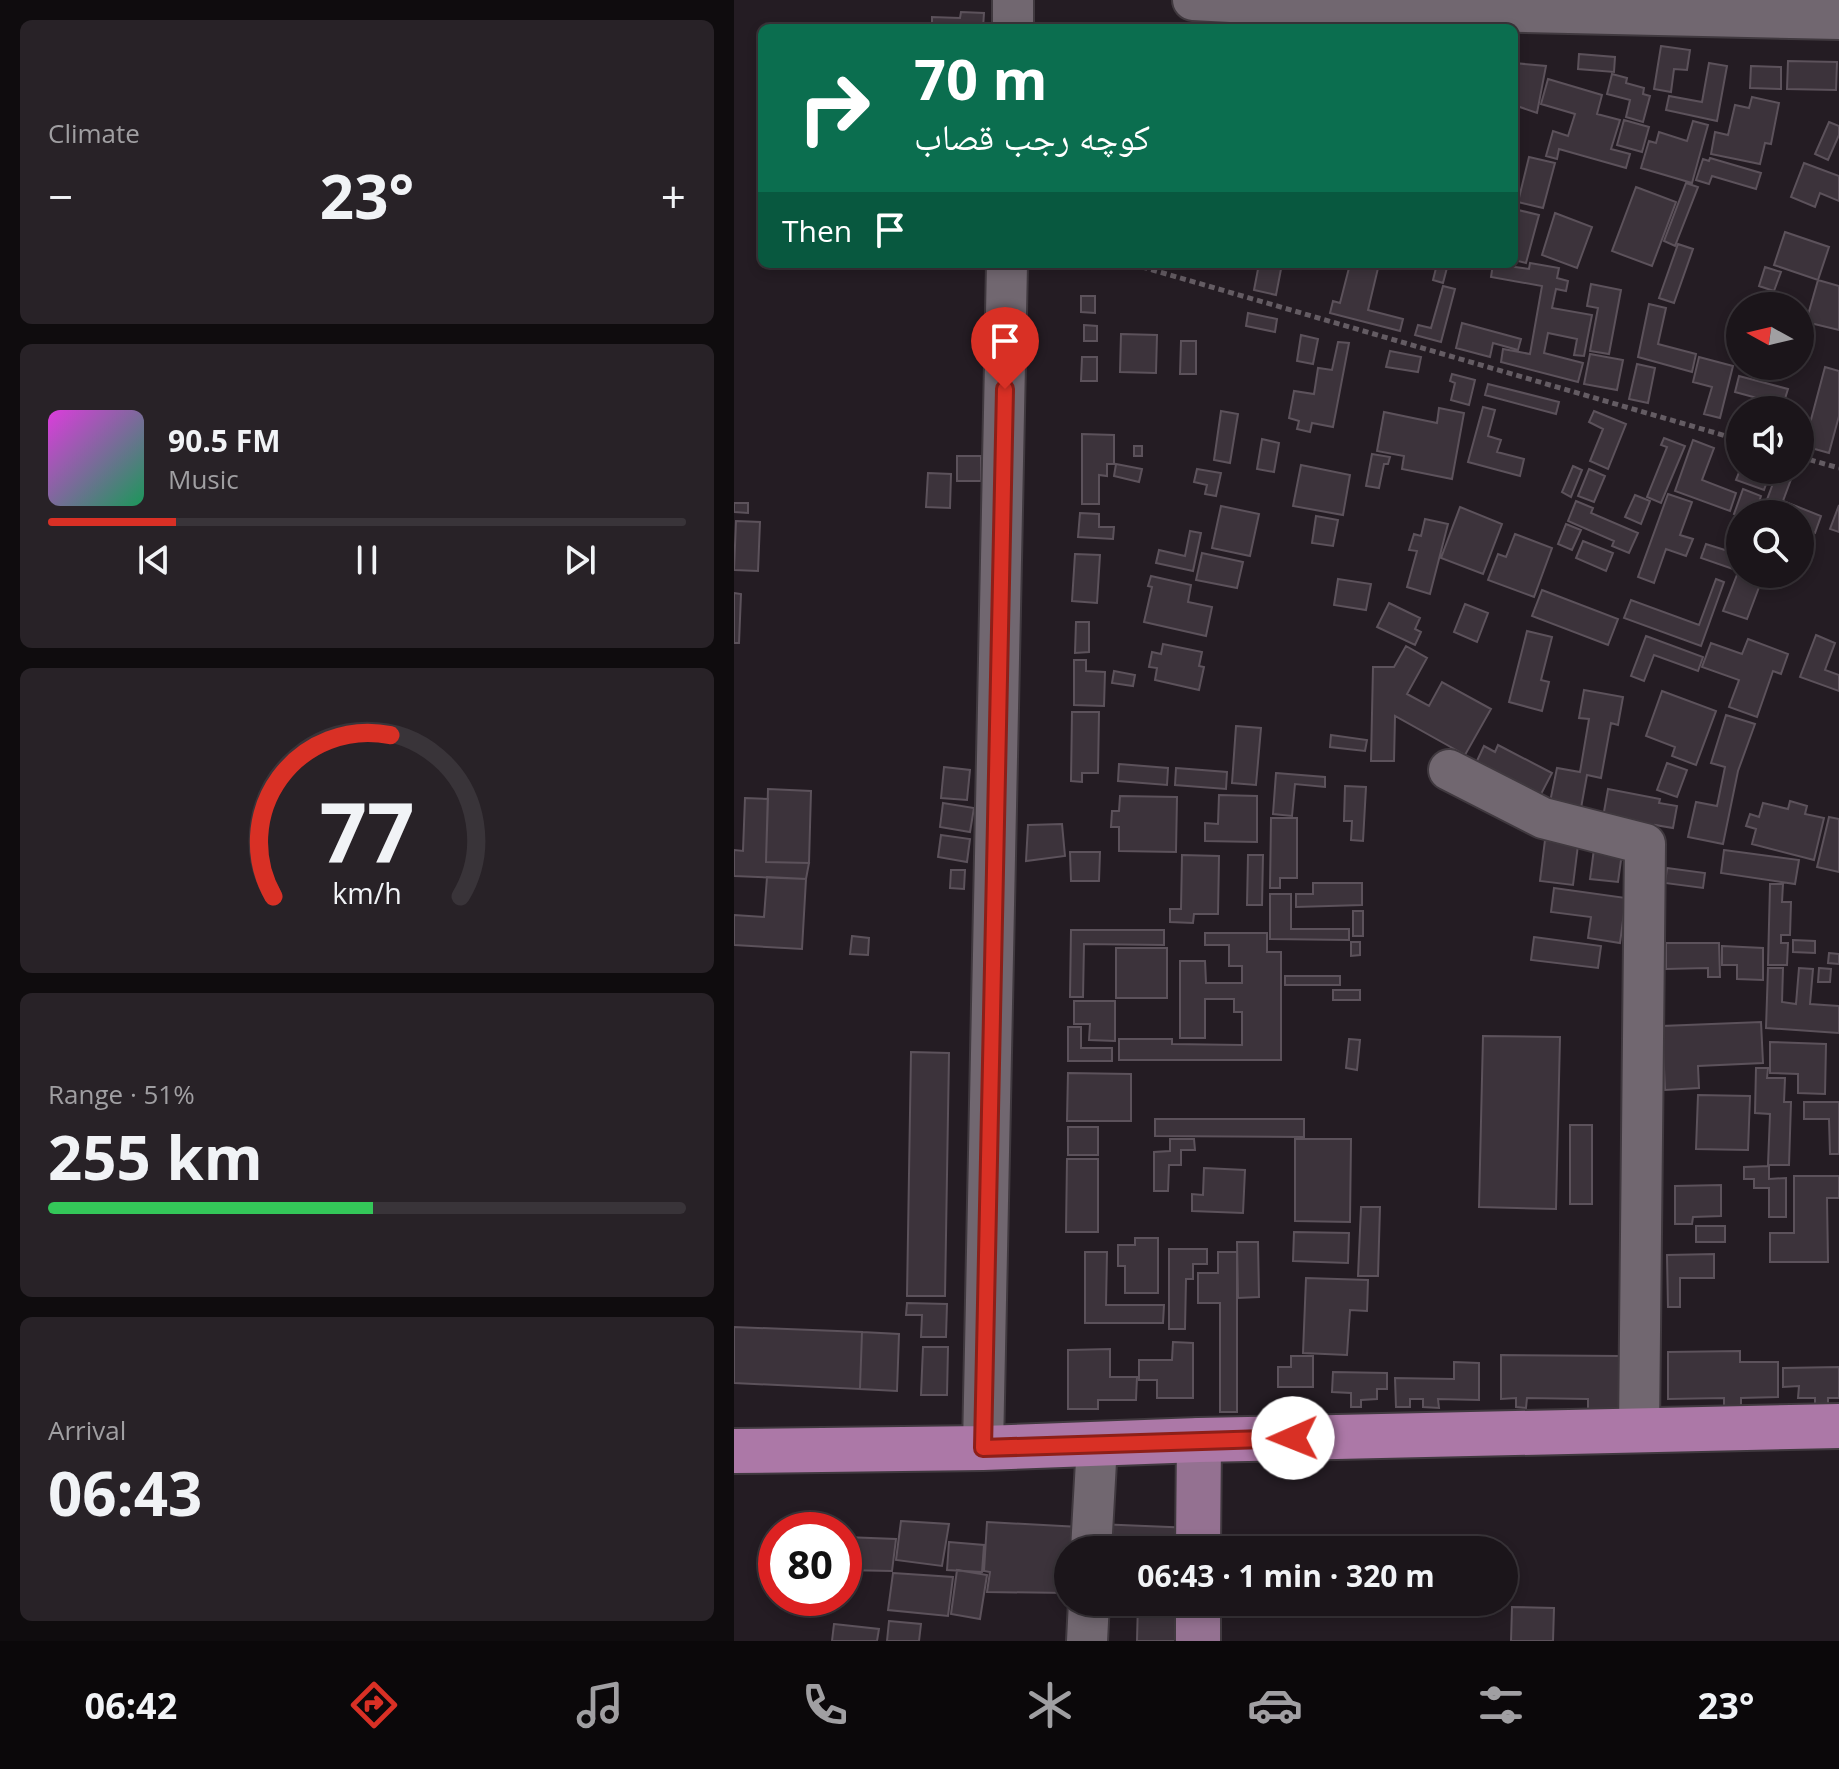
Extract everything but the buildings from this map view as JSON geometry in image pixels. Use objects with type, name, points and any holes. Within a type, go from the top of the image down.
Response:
[{"type":"highway","points":[[734,1451],[983,1448],[1199,1440],[1839,1426]]},
{"type":"main road","points":[[1198,1536],[1199,1440]]},
{"type":"main road","points":[[1198,1616],[1198,1641]]},
{"type":"street","points":[[1013,0],[1013,24]]},
{"type":"street","points":[[1193,0],[1326,11],[1434,5],[1839,19]]},
{"type":"street","points":[[983,1448],[1007,268]]},
{"type":"street","points":[[1449,770],[1543,818],[1645,844],[1639,1430]]},
{"type":"street","points":[[1092,1536],[1097,1444]]},
{"type":"street","points":[[1087,1641],[1088,1616]]},
{"type":"path","points":[[1146,268],[1726,436]]},
{"type":"path","points":[[1814,461],[1839,468]]},
{"type":"route","points":[[1005,389],[983,1448],[1293,1438]]}]
